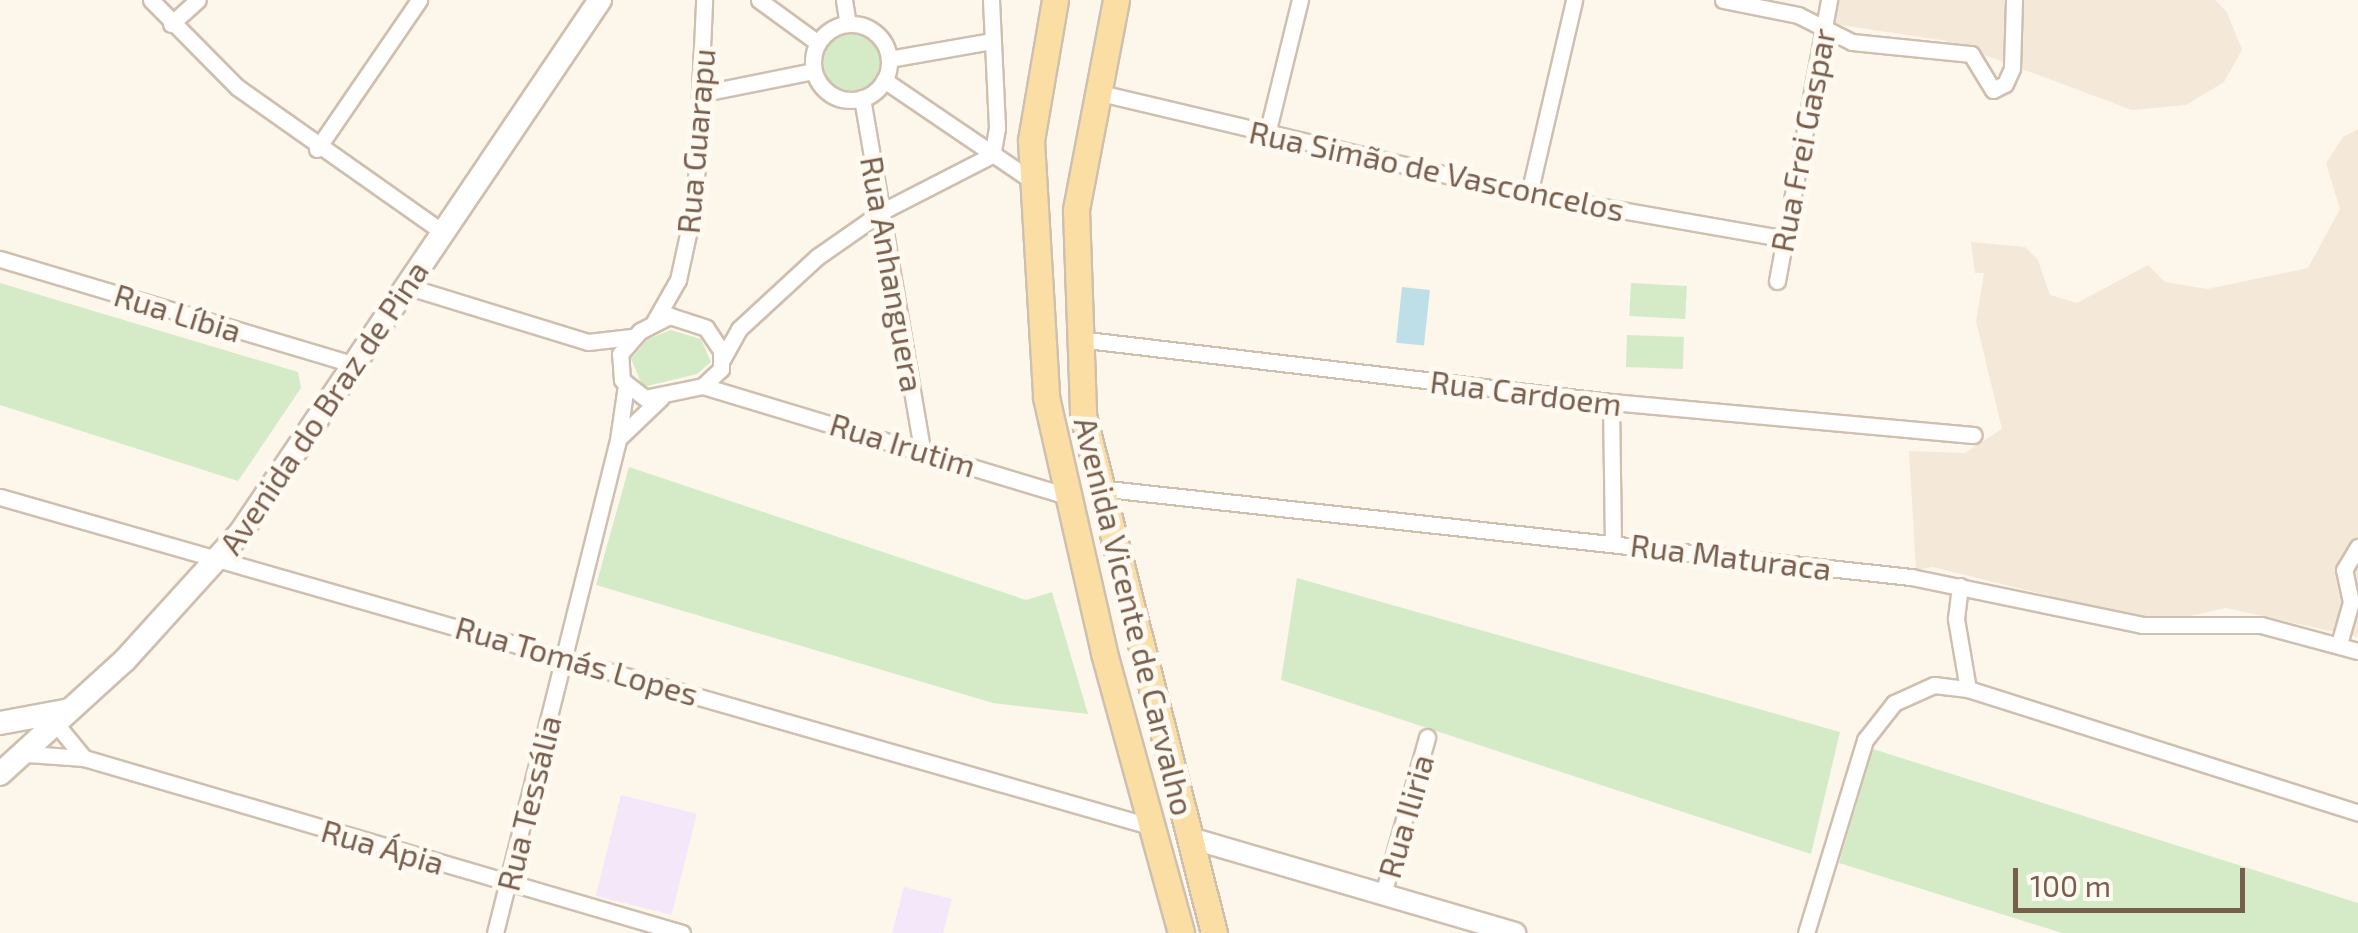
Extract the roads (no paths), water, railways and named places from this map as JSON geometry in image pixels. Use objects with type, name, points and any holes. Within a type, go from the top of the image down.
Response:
[{"type":"main road","name":"Avenida do Braz de Pina","points":[[0,774],[27,754],[218,562],[356,365],[441,231],[600,0]]},
{"type":"main road","name":"Avenida Vicente de Carvalho","points":[[1055,0],[1033,112],[1032,180],[1046,397],[1065,495],[1180,933]]},
{"type":"main road","name":"Avenida Vicente de Carvalho","points":[[1116,0],[1076,210],[1078,339],[1098,488],[1214,933]]},
{"type":"main road","points":[[0,723],[65,717]]},
{"type":"street","points":[[150,0],[226,78],[317,149],[441,231]]},
{"type":"street","points":[[171,24],[198,0]]},
{"type":"street","points":[[317,149],[418,0]]},
{"type":"street","name":"Rua Guarapu","points":[[654,322],[678,280],[695,202],[704,93],[704,0]]},
{"type":"street","points":[[759,0],[818,43]]},
{"type":"street","points":[[844,0],[848,24]]},
{"type":"street","points":[[991,0],[997,128],[992,155]]},
{"type":"street","points":[[1266,134],[1300,0]]},
{"type":"street","points":[[1528,194],[1574,0]]},
{"type":"street","points":[[1724,0],[1798,16],[1852,42],[1971,54],[1993,90],[2005,84],[2012,68],[2014,0]]},
{"type":"street","name":"Rua Frei Gaspar","points":[[1777,281],[1780,238],[1828,0]]},
{"type":"street","points":[[848,24],[876,33],[889,59],[884,80],[862,98],[832,95],[813,71],[818,43],[848,24]]},
{"type":"street","points":[[889,59],[992,41]]},
{"type":"street","points":[[704,93],[813,71]]},
{"type":"street","points":[[884,80],[1032,180]]},
{"type":"street","name":"Rua Simão de Vasconcelos","points":[[1096,92],[1528,194],[1780,238]]},
{"type":"street","name":"Rua Anhanguera","points":[[862,98],[922,450]]},
{"type":"street","points":[[622,378],[622,349],[654,322],[678,316],[699,324],[730,328],[752,316],[817,256],[883,210],[992,155]]},
{"type":"street","name":"Rua Líbia","points":[[0,259],[356,365]]},
{"type":"street","name":"Rua Guarapu","points":[[678,280],[682,304],[699,324]]},
{"type":"street","points":[[406,286],[588,342],[633,336]]},
{"type":"street","points":[[588,342],[642,397],[662,398],[703,386],[752,316]]},
{"type":"street","points":[[699,324],[741,394]]},
{"type":"street","name":"Rua Cardoem","points":[[1078,339],[1611,402],[1974,435]]},
{"type":"street","name":"Rua Tessália","points":[[495,933],[618,440],[622,378]]},
{"type":"street","name":"Rua Irutim","points":[[703,386],[741,394],[1065,495]]},
{"type":"street","points":[[618,440],[662,398]]},
{"type":"street","points":[[1611,402],[1614,542]]},
{"type":"street","name":"Rua Maturaca","points":[[1098,488],[1614,542],[1960,586],[2142,625],[2231,620],[2358,651]]},
{"type":"street","name":"Rua Tomás Lopes","points":[[0,497],[218,562],[564,655],[1153,827]]},
{"type":"street","points":[[2339,644],[2351,602],[2344,570],[2358,547]]},
{"type":"street","points":[[1960,586],[1956,620],[1968,689]]},
{"type":"street","points":[[1806,933],[1866,740],[1876,722],[1915,692],[1934,685],[1968,689],[2358,813]]},
{"type":"street","points":[[65,717],[84,758]]},
{"type":"street","name":"Rua Iliria","points":[[1382,894],[1428,737]]},
{"type":"street","name":"Rua Ápia","points":[[27,754],[84,758],[682,933]]},
{"type":"street","points":[[1190,838],[1515,933]]},
{"type":"water","points":[[1402,287],[1430,290],[1424,346],[1396,343]]}]
